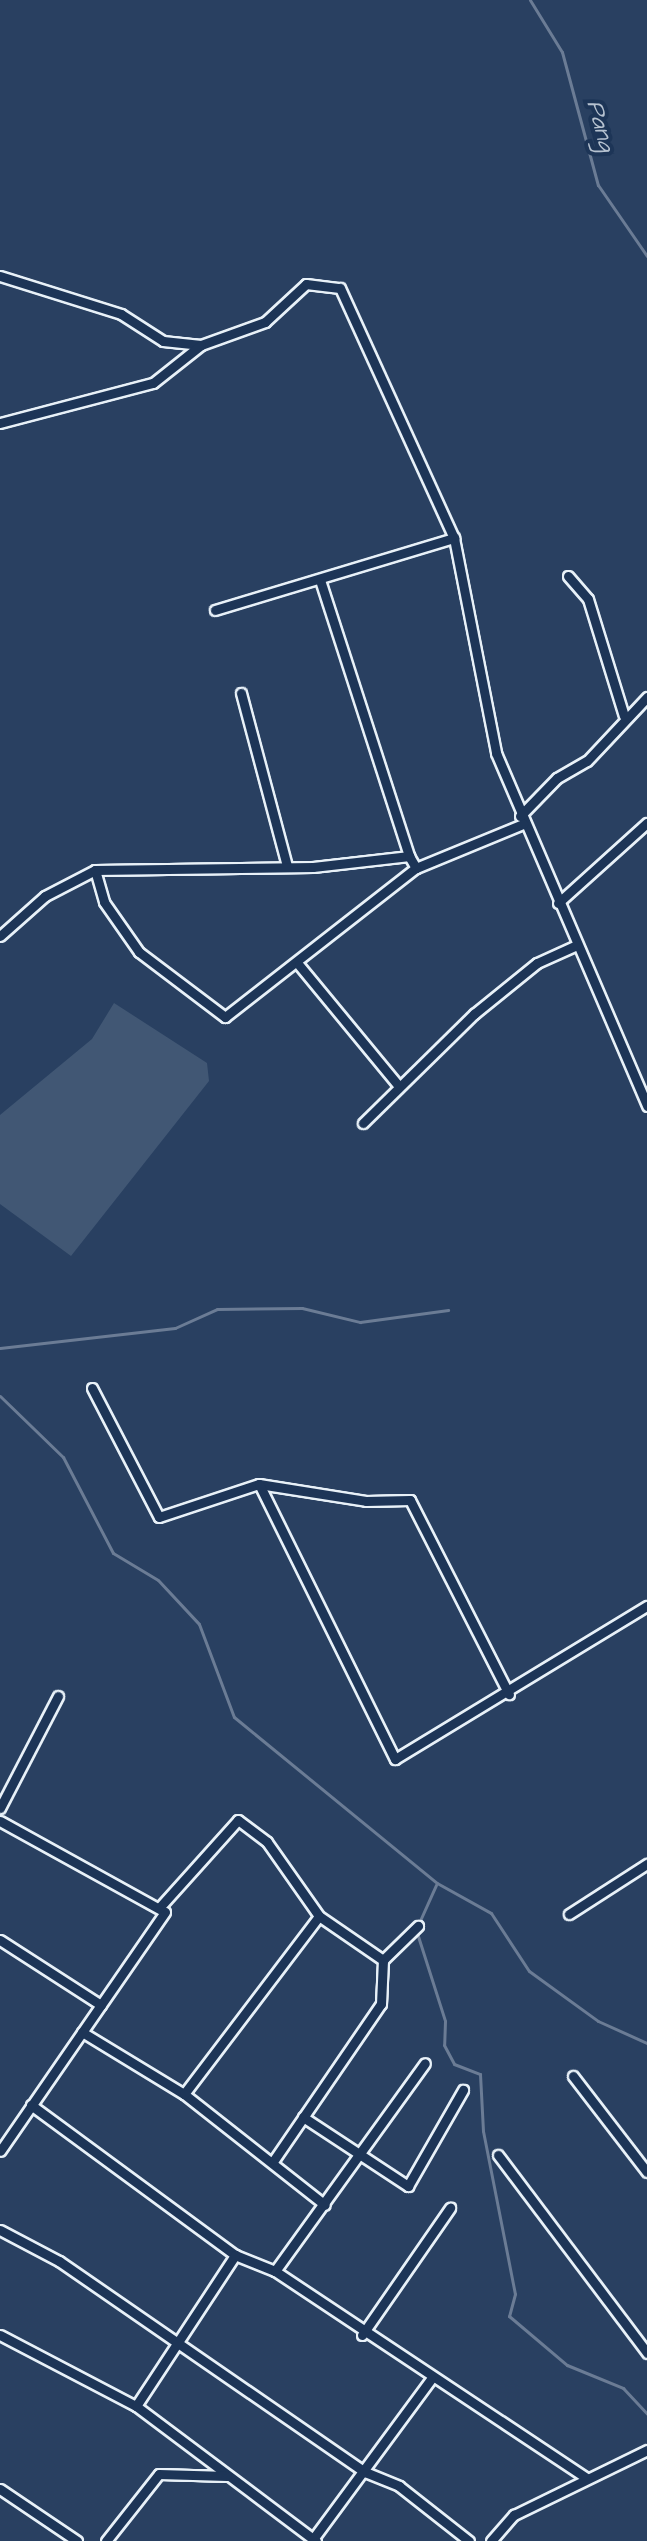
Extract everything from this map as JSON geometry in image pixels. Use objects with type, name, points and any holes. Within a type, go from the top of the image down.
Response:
[{"type":"street","points":[[0,276],[121,314],[163,341],[201,345]]},
{"type":"street","points":[[0,423],[153,383],[201,345],[265,322],[306,284],[340,288],[454,538],[496,753],[522,820],[647,1106]]},
{"type":"street","points":[[215,610],[454,538]]},
{"type":"street","points":[[568,576],[588,599],[624,716]]},
{"type":"street","points":[[320,580],[409,856],[416,868]]},
{"type":"street","points":[[241,693],[287,866]]},
{"type":"street","points":[[95,870],[104,902],[139,952],[225,1017],[299,965],[416,868],[522,820],[557,778],[587,761],[624,716],[647,697]]},
{"type":"street","points":[[558,903],[647,823]]},
{"type":"street","points":[[0,936],[45,896],[95,870],[287,866],[409,856]]},
{"type":"street","points":[[363,1123],[398,1085],[537,963],[577,945]]},
{"type":"street","points":[[299,965],[398,1085]]},
{"type":"street","points":[[92,1388],[159,1517],[259,1484],[366,1501],[410,1500],[509,1694]]},
{"type":"street","points":[[259,1484],[395,1759],[509,1694],[647,1606]]},
{"type":"street","points":[[0,1808],[58,1696]]},
{"type":"street","points":[[159,1908],[238,1820],[267,1842],[319,1916],[383,1960]]},
{"type":"street","points":[[0,1821],[165,1912],[0,2151]]},
{"type":"street","points":[[569,1914],[647,1864]]},
{"type":"street","points":[[184,2094],[319,1916]]},
{"type":"street","points":[[274,2160],[381,2004],[383,1960],[418,1926]]},
{"type":"street","points":[[0,1940],[101,2005]]},
{"type":"street","points":[[82,2032],[184,2094],[274,2160],[325,2205]]},
{"type":"street","points":[[275,2271],[425,2063]]},
{"type":"street","points":[[573,2076],[647,2172]]},
{"type":"street","points":[[303,2117],[359,2157],[408,2186],[463,2090]]},
{"type":"street","points":[[31,2105],[235,2255],[275,2271],[362,2335],[586,2478]]},
{"type":"street","points":[[498,2155],[647,2353]]},
{"type":"street","points":[[362,2335],[450,2208]]},
{"type":"street","points":[[0,2230],[365,2472],[399,2486],[469,2541]]},
{"type":"street","points":[[136,2406],[174,2343],[235,2255]]},
{"type":"street","points":[[0,2335],[136,2406],[315,2540],[431,2379]]},
{"type":"street","points":[[491,2541],[514,2515],[647,2450]]},
{"type":"street","points":[[106,2541],[159,2474],[227,2476]]},
{"type":"street","points":[[0,2489],[77,2541]]},
{"type":"shaded area","points":[[114,1003],[207,1063],[209,1081],[71,1256],[0,1204],[0,1115],[92,1039]]},
{"type":"waterway","name":"Pang","points":[[530,0],[562,52],[598,185],[647,256]]},
{"type":"waterway","points":[[0,1348],[175,1328],[217,1309],[302,1308],[360,1322],[448,1310]]},
{"type":"waterway","points":[[0,1396],[63,1457],[113,1553],[158,1580],[199,1624],[234,1717],[437,1883],[491,1913],[529,1971],[598,2021],[647,2043]]},
{"type":"waterway","points":[[418,1925],[436,1885]]},
{"type":"waterway","points":[[417,1933],[445,2021],[444,2045],[454,2064],[480,2074],[483,2131],[515,2294],[509,2316],[567,2365],[623,2388],[647,2414]]}]
